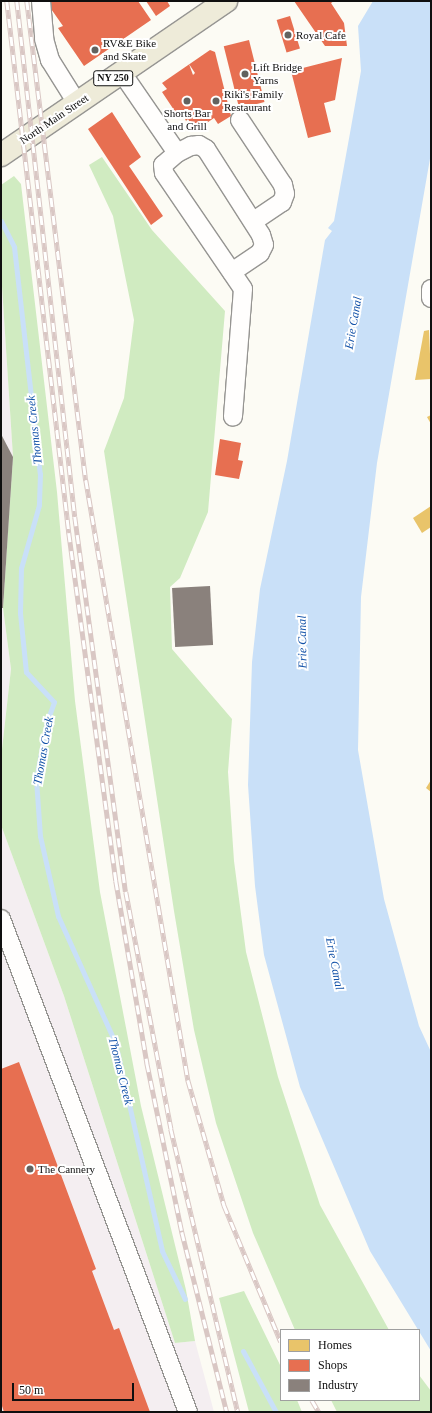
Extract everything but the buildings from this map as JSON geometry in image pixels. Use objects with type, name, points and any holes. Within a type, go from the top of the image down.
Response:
[{"type":"main road","name":"North Main Street","points":[[1,155],[226,1]]},
{"type":"street","points":[[40,1],[44,39],[50,60],[77,103]]},
{"type":"street","points":[[122,72],[177,153]]},
{"type":"street","points":[[240,120],[283,186],[285,194],[282,202],[254,221]]},
{"type":"street","points":[[232,272],[260,253],[264,245],[254,221],[206,149],[199,145],[191,146],[177,153],[163,165],[164,174],[243,289],[233,417]]},
{"type":"street","points":[[431,289],[431,298]]},
{"type":"street","points":[[1,919],[188,1412]]},
{"type":"shaded area","points":[[1,271],[13,457],[3,608],[11,669],[1,758]]},
{"type":"shaded area","points":[[1,825],[64,996],[175,1343],[195,1341],[214,1412],[1,1412]]},
{"type":"green space","points":[[102,157],[152,230],[225,311],[208,512],[180,578],[170,587],[172,649],[232,719],[228,772],[234,861],[246,952],[278,1077],[320,1205],[388,1329],[295,1329],[253,1233],[216,1123],[194,1030],[174,911],[104,451],[124,398],[134,320],[113,216],[89,165]]},
{"type":"green space","points":[[14,176],[21,184],[57,492],[75,701],[100,892],[141,1106],[186,1290],[195,1341],[175,1343],[64,996],[1,825],[1,758],[11,669],[3,608],[13,457],[1,271],[1,185]]},
{"type":"green space","points":[[244,1291],[280,1365],[280,1401],[297,1401],[302,1412],[249,1412],[219,1298]]},
{"type":"green space","points":[[420,1376],[431,1391],[431,1412],[337,1412],[332,1401],[420,1401]]},
{"type":"water","name":"Erie Canal","points":[[373,1],[431,1],[431,153],[377,463],[361,597],[358,750],[384,899],[419,1026],[431,1052],[431,1351],[420,1333],[420,1329],[418,1329],[370,1251],[300,1087],[264,955],[255,886],[248,785],[252,662],[260,589],[287,461],[325,240],[332,231],[328,228],[334,221],[361,71],[358,26]]},
{"type":"waterway","name":"Thomas Creek","points":[[1,221],[14,247],[40,474],[39,505],[21,568],[20,613],[26,672],[54,702],[47,721],[36,779],[40,836],[58,916],[115,1042],[162,1251],[185,1299]]},
{"type":"waterway","name":"Thomas Creek","points":[[243,1351],[276,1412]]},
{"type":"railway","points":[[7,1],[69,533],[116,881],[147,1063],[182,1232],[227,1412]]},
{"type":"railway","points":[[17,1],[75,517],[126,892],[171,1129],[238,1412]]},
{"type":"railway","points":[[27,1],[86,480],[188,1080],[224,1205],[280,1340]]},
{"type":"railway","points":[[313,1401],[319,1412]]},
{"type":"place","name":"Royal Cafe","points":[[288,35]]},
{"type":"place","name":"RV&E Bike and Skate","points":[[95,50]]},
{"type":"place","name":"Lift Bridge Yarns","points":[[245,74]]},
{"type":"place","name":"Shorts Bar and Grill","points":[[187,101]]},
{"type":"place","name":"Riki's Family Restaurant","points":[[216,101]]},
{"type":"place","name":"The Cannery","points":[[30,1169]]}]
